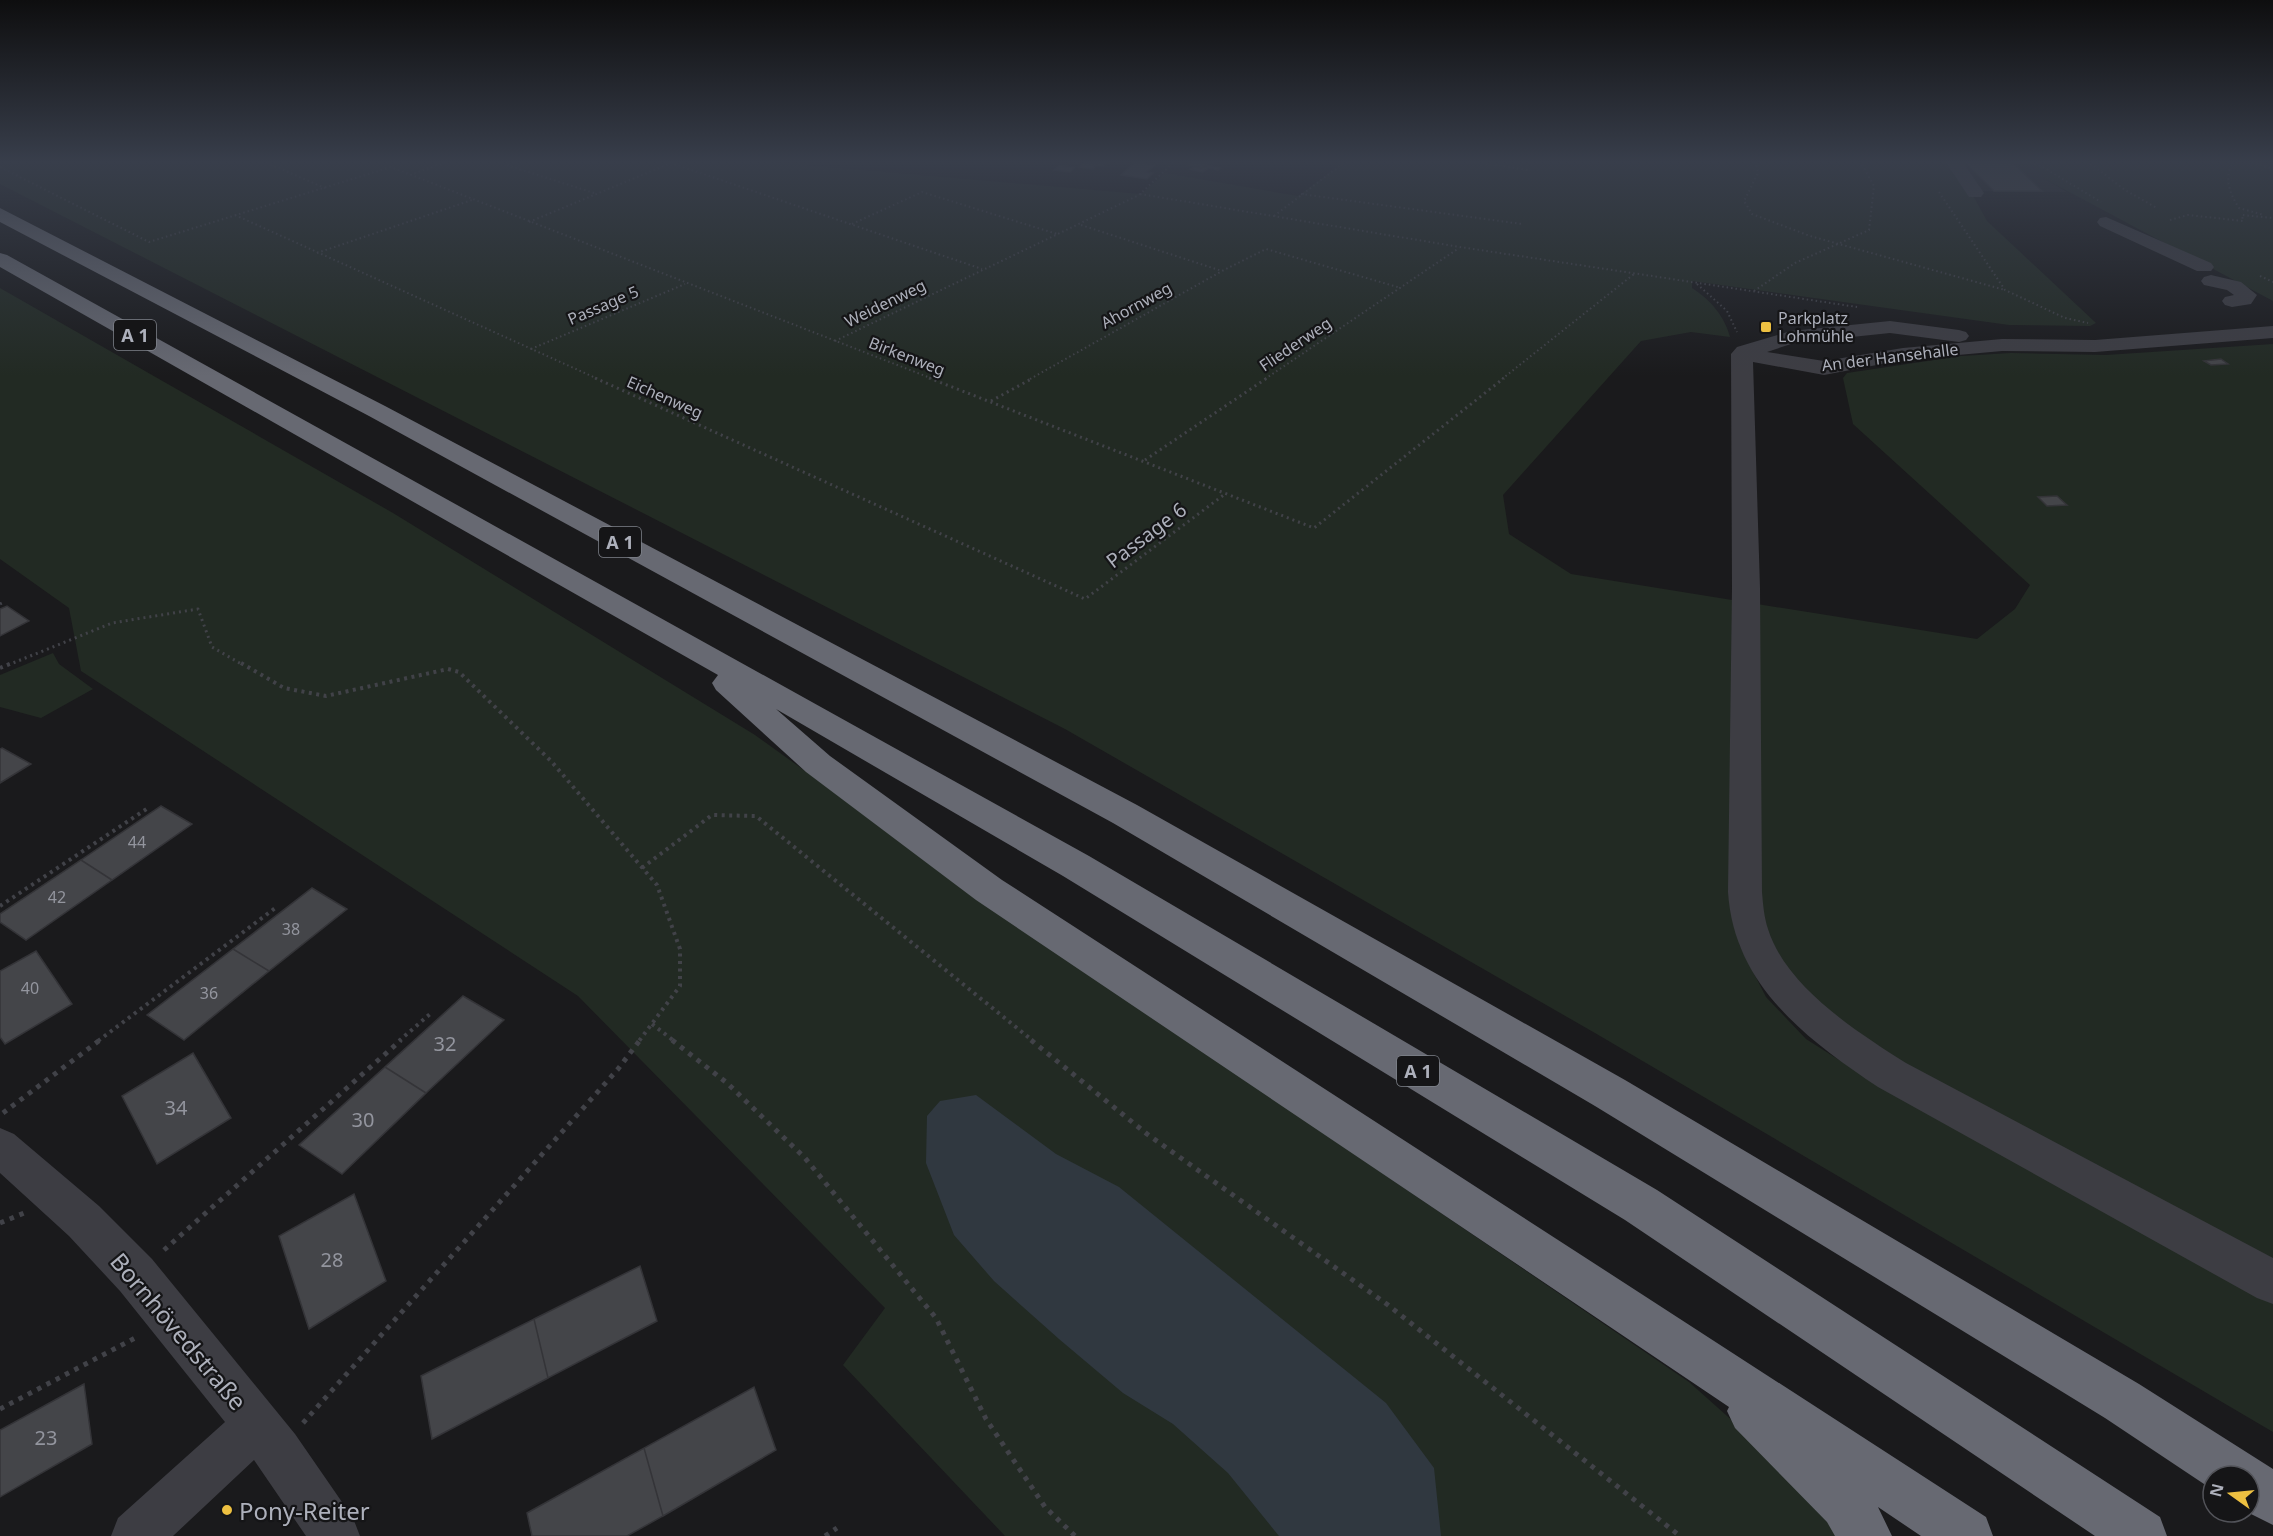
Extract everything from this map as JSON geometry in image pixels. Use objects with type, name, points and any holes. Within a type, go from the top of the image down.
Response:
[{"type":"highway","name":"A 1","points":[[36,233],[377,411],[1125,814],[1610,1094],[2122,1401],[2219,1464]]},
{"type":"highway","name":"A 1","points":[[0,259],[676,638],[1076,867],[1641,1205],[2141,1536]]},
{"type":"highway","points":[[676,638],[818,764],[989,890],[1967,1536]]},
{"type":"highway","points":[[1704,1363],[1845,1504],[1866,1536]]},
{"type":"street","points":[[2127,233],[2234,286],[2247,295],[2244,300],[2232,301]]},
{"type":"street","points":[[2002,345],[1963,336],[1890,327],[1791,336],[1742,354],[1746,588],[1746,903],[1750,931],[1760,952],[1780,981],[1816,1022],[1849,1047],[1892,1075],[2273,1282]]},
{"type":"street","name":"An der Hansehalle","points":[[1742,354],[1824,368],[1903,354],[2002,345],[2095,346],[2273,332]]},
{"type":"street","name":"Bornhövedstraße","points":[[0,1147],[84,1221],[136,1275],[268,1438],[335,1536]]},
{"type":"street","points":[[136,1536],[268,1438]]},
{"type":"path","points":[[130,233],[149,242],[179,233]]},
{"type":"path","name":"Eichenweg","points":[[272,233],[1085,599]]},
{"type":"path","points":[[317,254],[379,233]]},
{"type":"path","name":"Birkenweg","points":[[555,233],[1314,528],[1634,274]]},
{"type":"path","points":[[878,233],[982,268]]},
{"type":"path","points":[[1051,233],[1058,235]]},
{"type":"path","name":"Weidenweg","points":[[835,341],[982,268],[1063,233]]},
{"type":"path","points":[[1106,233],[1222,271]]},
{"type":"path","points":[[1371,233],[1860,308]]},
{"type":"path","points":[[1807,233],[2005,290],[2065,318],[2098,325]]},
{"type":"path","points":[[1754,292],[1795,263],[1864,233]]},
{"type":"path","points":[[1966,233],[2005,290]]},
{"type":"path","name":"Fliederweg","points":[[1144,460],[1460,247]]},
{"type":"path","name":"Ahornweg","points":[[991,401],[1222,271],[1266,249],[1401,288]]},
{"type":"path","points":[[1695,283],[1719,300],[1734,321],[1742,354]]},
{"type":"path","name":"Passage 5","points":[[530,349],[685,284]]},
{"type":"path","name":"Passage 6","points":[[1085,599],[1226,494]]},
{"type":"path","points":[[0,668],[112,623],[198,609],[213,647],[284,688],[326,696],[448,669],[459,672],[551,761],[657,885],[680,949],[680,986],[618,1069],[268,1438]]},
{"type":"path","points":[[0,906],[148,808]]},
{"type":"path","points":[[642,868],[712,815],[756,816],[1147,1134],[1388,1305],[1680,1536]]},
{"type":"path","points":[[0,1116],[278,906]]},
{"type":"path","points":[[136,1275],[430,1014]]},
{"type":"path","points":[[652,1024],[727,1083],[805,1158],[936,1318],[986,1419],[1045,1507],[1075,1536]]},
{"type":"path","points":[[0,1409],[172,1319]]},
{"type":"path","points":[[825,1536],[837,1528]]},
{"type":"shaded area","points":[[95,233],[1999,233],[2096,323],[2090,326],[2009,325],[1692,281],[1692,288],[1705,297],[1721,316],[1730,337],[1691,332],[1641,341],[1503,495],[1509,534],[1571,574],[1732,600],[1731,902],[1740,946],[1766,997],[1806,1039],[1866,1077],[2273,1298],[2273,1432],[1595,1033],[1065,729]]},
{"type":"shaded area","points":[[2145,233],[2273,233],[2273,301]]},
{"type":"shaded area","points":[[0,288],[393,513],[755,735],[1050,947],[1689,1382],[1802,1483],[1845,1536],[1005,1536],[843,1365],[885,1308],[578,996],[81,671],[69,608],[0,559]]},
{"type":"shaded area","points":[[2273,344],[2273,1269],[2003,1123],[1823,1014],[1785,967],[1765,934],[1758,899],[1757,604],[1977,639],[2015,609],[2030,585],[1853,424],[1843,378],[1847,373],[1961,356],[2011,353],[2106,355]]},
{"type":"shaded area","points":[[53,653],[59,664],[93,689],[41,718],[0,707],[0,675]]},
{"type":"shaded area","points":[[976,1095],[1056,1154],[1119,1187],[1386,1403],[1434,1468],[1441,1536],[1279,1536],[1228,1473],[1173,1424],[1123,1393],[994,1281],[954,1235],[926,1163],[927,1116],[940,1101]]},
{"type":"building","points":[[2221,359],[2228,364],[2211,365],[2204,361]]},
{"type":"building","points":[[2057,496],[2067,505],[2047,506],[2038,497]]},
{"type":"building","points":[[7,606],[29,621],[0,636],[0,609]]},
{"type":"building","points":[[0,749],[31,764],[0,783]]},
{"type":"building","points":[[161,806],[192,824],[112,880],[81,860]]},
{"type":"building","points":[[81,860],[112,880],[26,940],[0,922],[0,914]]},
{"type":"building","points":[[312,888],[347,909],[269,971],[233,949]]},
{"type":"building","points":[[233,949],[269,971],[184,1040],[147,1015]]},
{"type":"building","points":[[36,951],[72,1004],[5,1044],[0,1037],[0,971]]},
{"type":"building","points":[[463,996],[504,1020],[426,1093],[385,1067]]},
{"type":"building","points":[[193,1053],[231,1118],[157,1164],[122,1096]]},
{"type":"building","points":[[385,1067],[426,1093],[342,1174],[299,1145]]},
{"type":"building","points":[[354,1194],[386,1281],[309,1329],[279,1236]]},
{"type":"building","points":[[640,1266],[657,1321],[548,1378],[534,1319]]},
{"type":"building","points":[[534,1319],[548,1378],[432,1439],[421,1376]]},
{"type":"building","points":[[84,1384],[92,1444],[0,1497],[0,1430]]},
{"type":"building","points":[[754,1387],[776,1450],[663,1516],[644,1448]]},
{"type":"building","points":[[644,1448],[663,1516],[627,1536],[532,1536],[527,1513]]},
{"type":"place","name":"Parkplatz Lohmühle","points":[[1766,327]]},
{"type":"place","name":"Pony-Reiter","points":[[227,1510]]}]
